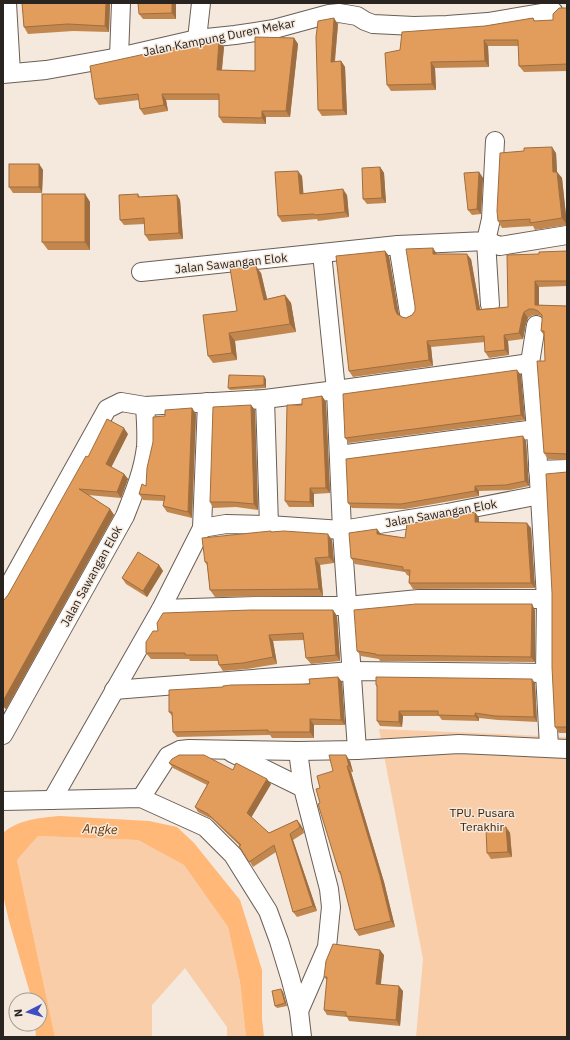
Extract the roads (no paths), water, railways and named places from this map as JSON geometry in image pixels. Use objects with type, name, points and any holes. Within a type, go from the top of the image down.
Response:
[{"type":"street","points":[[7,3],[7,73]]},
{"type":"street","points":[[119,57],[121,3]]},
{"type":"street","points":[[196,39],[201,3]]},
{"type":"street","name":"Jalan Kampung Duren Mekar","points":[[7,73],[46,70],[119,57],[196,39],[235,36],[274,29],[320,16],[339,13],[357,16],[366,22],[373,24],[447,26],[488,22],[557,8]]},
{"type":"street","points":[[490,304],[486,241],[491,219],[495,141]]},
{"type":"street","name":"Jalan Sawangan Elok","points":[[141,272],[398,245],[486,241],[500,246],[567,235]]},
{"type":"street","points":[[398,245],[409,313]]},
{"type":"street","points":[[322,253],[336,390],[342,530],[357,750]]},
{"type":"street","points":[[536,325],[530,363],[536,429],[546,599],[545,674],[549,747]]},
{"type":"street","points":[[3,596],[107,409],[120,402],[146,406],[265,399],[530,363]]},
{"type":"street","points":[[265,399],[269,525]]},
{"type":"street","points":[[52,800],[160,609],[202,528],[207,402]]},
{"type":"street","name":"Jalan Sawangan Elok","points":[[3,735],[125,516],[138,483],[143,464],[146,445],[146,406]]},
{"type":"street","points":[[339,455],[536,429]]},
{"type":"street","points":[[538,470],[567,469]]},
{"type":"street","name":"Jalan Sawangan Elok","points":[[202,528],[226,524],[269,525],[342,530],[447,513],[540,495]]},
{"type":"street","points":[[160,609],[255,606],[347,606],[419,599],[546,599]]},
{"type":"street","points":[[114,690],[352,670],[545,674]]},
{"type":"street","points":[[141,798],[168,756],[180,750],[357,750],[459,744],[567,749]]},
{"type":"street","points":[[227,751],[303,788]]},
{"type":"street","points":[[298,751],[303,788],[329,890],[331,906],[326,947],[299,1011]]},
{"type":"street","points":[[3,801],[141,798],[205,827],[233,855],[268,911],[279,941],[299,1011],[302,1037]]},
{"type":"water","name":"Angke","points":[[60,816],[149,821],[177,827],[194,843],[240,900],[262,970],[262,1019],[264,1037],[246,1037],[240,982],[228,927],[184,865],[138,840],[38,836],[17,860],[45,992],[30,992],[3,895],[3,833],[9,828],[23,822]]},
{"type":"water","points":[[48,1004],[55,1037],[36,1037],[36,1032],[48,1032]]},
{"type":"park label","name":"TPU. Pusara Terakhir","points":[[482,819]]}]
